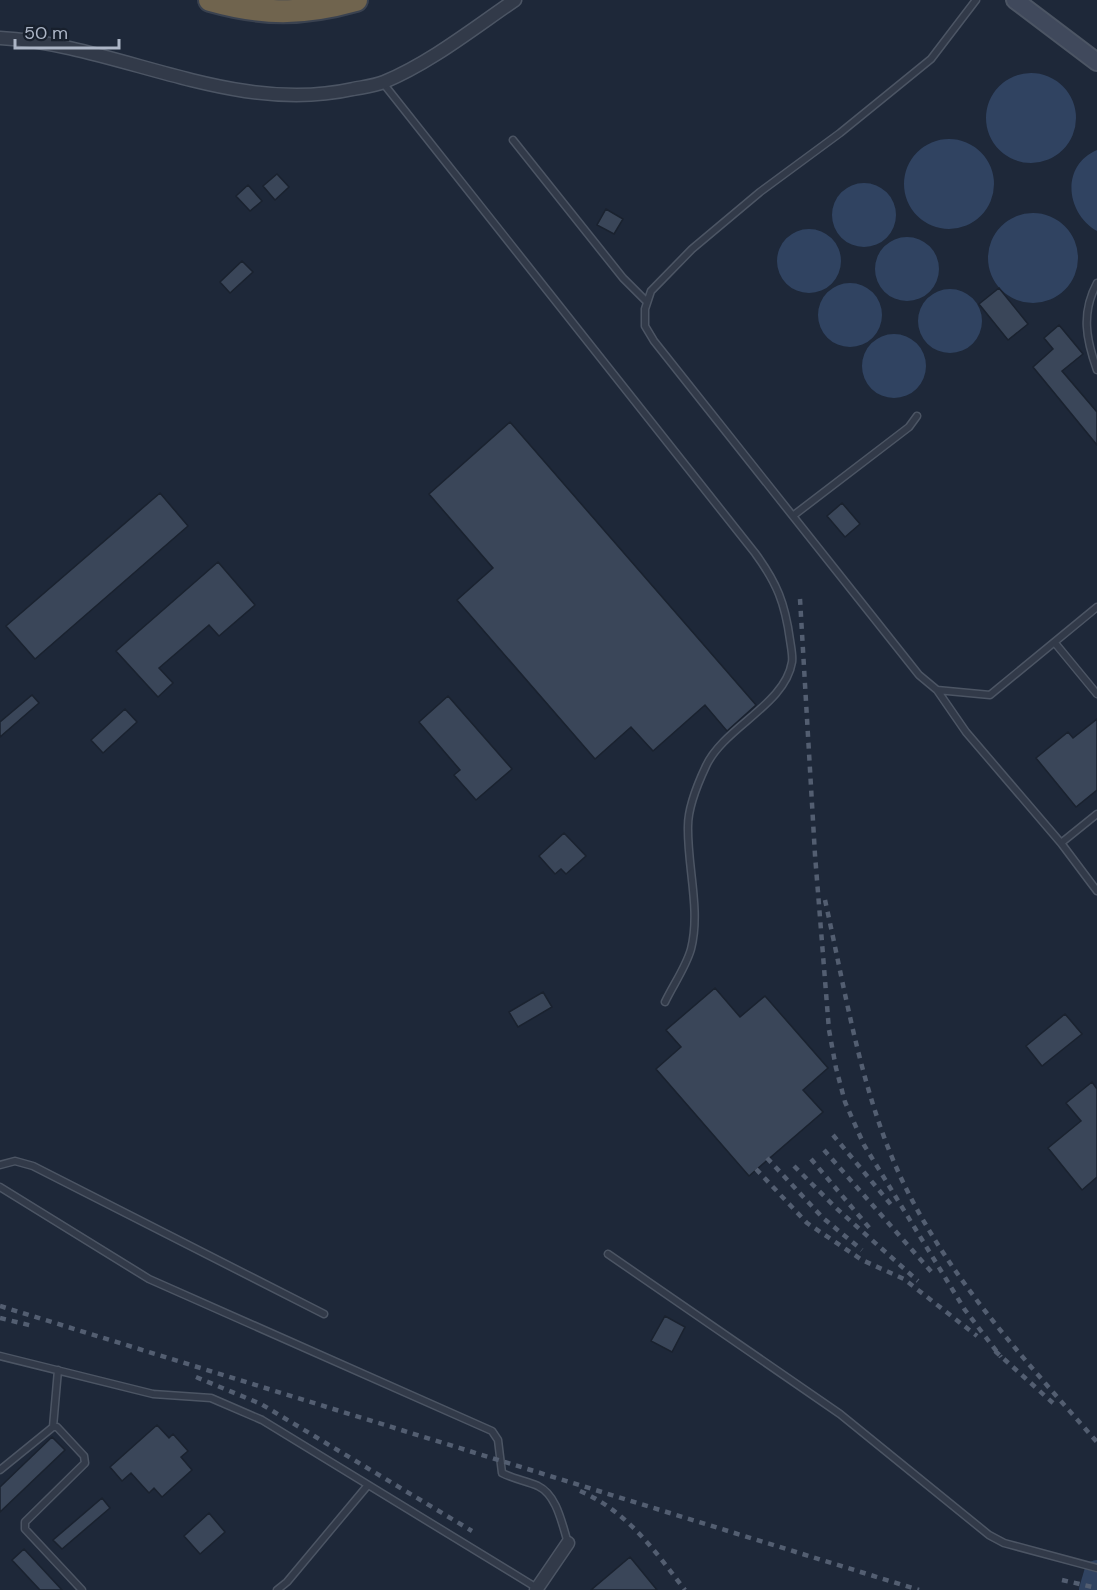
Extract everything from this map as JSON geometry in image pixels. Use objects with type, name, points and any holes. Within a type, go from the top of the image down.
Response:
[{"type":"highway","points":[[210,0],[259,12],[292,13],[356,0]]},
{"type":"main road","points":[[1016,0],[1097,62]]},
{"type":"street","points":[[0,38],[66,49],[219,86],[269,94],[332,94],[383,82],[415,66],[515,0]]},
{"type":"street","points":[[536,1589],[568,1543]]},
{"type":"lane","points":[[976,0],[931,59],[692,249],[651,291],[647,302],[645,326],[654,341],[919,675],[937,690],[966,732],[1061,843],[1097,891]]},
{"type":"lane","points":[[383,82],[755,553],[774,579],[783,600],[793,661],[787,678],[776,693],[717,748],[706,765],[693,800],[688,824],[694,916],[691,949],[665,1002]]},
{"type":"lane","points":[[513,140],[622,278],[647,302]]},
{"type":"lane","points":[[1097,283],[1089,298],[1085,321],[1097,370]]},
{"type":"lane","points":[[794,515],[909,427],[917,417]]},
{"type":"lane","points":[[937,690],[990,695],[1097,608]]},
{"type":"lane","points":[[1055,643],[1097,694]]},
{"type":"lane","points":[[1061,843],[1097,814]]},
{"type":"lane","points":[[0,1165],[15,1161],[33,1166],[324,1314]]},
{"type":"lane","points":[[0,1187],[149,1279],[492,1431],[498,1440],[502,1473],[539,1487],[548,1494],[556,1507],[568,1543]]},
{"type":"lane","points":[[608,1254],[840,1414],[989,1535],[1005,1543],[1097,1568]]},
{"type":"lane","points":[[0,1356],[153,1394],[212,1398],[262,1420],[536,1589]]},
{"type":"lane","points":[[0,1470],[53,1427],[58,1370]]},
{"type":"lane","points":[[53,1427],[57,1427],[84,1456],[85,1462],[29,1516],[25,1529],[82,1590]]},
{"type":"lane","points":[[277,1590],[287,1582],[368,1485]]},
{"type":"water","points":[[1031,73],[1048,77],[1063,86],[1072,101],[1076,118],[1072,135],[1063,150],[1048,159],[1031,163],[1014,159],[999,150],[990,135],[986,118],[990,101],[999,86],[1014,77]]},
{"type":"water","points":[[949,139],[966,143],[981,152],[990,167],[994,184],[990,201],[981,216],[966,225],[949,229],[932,225],[917,216],[908,201],[904,184],[908,167],[917,152],[932,143]]},
{"type":"water","points":[[1097,150],[1097,231],[1079,213],[1072,190],[1077,167],[1085,157]]},
{"type":"water","points":[[864,183],[882,189],[890,197],[896,215],[890,233],[882,241],[864,247],[846,241],[838,233],[832,215],[838,197],[846,189]]},
{"type":"water","points":[[1033,213],[1050,217],[1065,226],[1074,241],[1078,258],[1074,275],[1065,290],[1050,299],[1033,303],[1016,299],[1001,290],[992,275],[988,258],[992,241],[1001,226],[1016,217]]},
{"type":"water","points":[[809,229],[827,235],[835,243],[841,261],[835,279],[827,287],[809,293],[791,287],[783,279],[777,261],[783,243],[791,235]]},
{"type":"water","points":[[907,237],[925,243],[933,251],[939,269],[933,287],[925,295],[907,301],[889,295],[881,287],[875,269],[881,251],[889,243]]},
{"type":"water","points":[[850,283],[868,289],[876,297],[882,315],[876,333],[868,341],[850,347],[832,341],[824,333],[818,315],[824,297],[832,289]]},
{"type":"water","points":[[950,289],[968,295],[976,303],[982,321],[976,339],[968,347],[950,353],[932,347],[924,339],[918,321],[924,303],[932,295]]},
{"type":"water","points":[[894,334],[912,340],[920,348],[926,366],[920,384],[912,392],[894,398],[876,392],[868,384],[862,366],[868,348],[876,340]]},
{"type":"building","points":[[277,174],[289,187],[275,200],[263,186]]},
{"type":"building","points":[[248,185],[262,201],[250,211],[236,196]]},
{"type":"building","points":[[606,209],[623,219],[614,234],[597,225]]},
{"type":"building","points":[[242,261],[253,272],[230,293],[220,282]]},
{"type":"building","points":[[999,288],[1028,324],[1008,340],[979,304]]},
{"type":"building","points":[[1059,325],[1083,354],[1062,371],[1097,412],[1097,445],[1033,367],[1053,349],[1044,338]]},
{"type":"building","points":[[510,422],[756,705],[727,731],[705,705],[653,751],[631,727],[595,759],[457,600],[493,568],[429,494]]},
{"type":"building","points":[[160,493],[188,526],[35,659],[6,626]]},
{"type":"building","points":[[842,503],[860,524],[845,537],[827,516]]},
{"type":"building","points":[[218,562],[255,605],[219,636],[209,625],[159,668],[173,683],[158,697],[116,651]]},
{"type":"building","points":[[32,695],[39,703],[0,737],[0,722]]},
{"type":"building","points":[[448,696],[512,769],[476,800],[454,775],[460,770],[419,722]]},
{"type":"building","points":[[125,709],[137,722],[103,753],[91,740]]},
{"type":"building","points":[[1097,719],[1097,790],[1076,807],[1036,758],[1068,732],[1073,738]]},
{"type":"building","points":[[564,833],[586,856],[566,874],[561,869],[555,874],[539,856]]},
{"type":"building","points":[[715,988],[740,1017],[765,996],[828,1068],[803,1090],[823,1112],[749,1176],[656,1069],[681,1047],[666,1030]]},
{"type":"building","points":[[543,992],[552,1007],[518,1027],[509,1012]]},
{"type":"building","points":[[1065,1014],[1082,1034],[1042,1066],[1026,1046]]},
{"type":"building","points":[[1092,1082],[1097,1089],[1097,1177],[1082,1190],[1048,1148],[1081,1121],[1066,1103]]},
{"type":"building","points":[[665,1316],[685,1327],[672,1352],[651,1341]]},
{"type":"building","points":[[157,1425],[169,1438],[173,1434],[188,1451],[181,1457],[192,1470],[162,1497],[154,1488],[149,1493],[131,1473],[122,1481],[110,1467]]},
{"type":"building","points":[[52,1437],[65,1450],[0,1512],[0,1487]]},
{"type":"building","points":[[102,1498],[110,1508],[62,1549],[53,1540]]},
{"type":"building","points":[[209,1513],[225,1532],[200,1554],[184,1536]]},
{"type":"building","points":[[24,1549],[62,1590],[40,1590],[12,1560]]},
{"type":"building","points":[[630,1557],[657,1590],[591,1590]]},
{"type":"waterway","points":[[1092,1590],[1097,1573]]},
{"type":"railway","points":[[800,599],[815,855],[829,1030],[845,1102],[864,1145],[965,1310],[1001,1357]]},
{"type":"railway","points":[[825,900],[865,1078],[888,1147],[902,1180],[921,1216],[965,1285],[1016,1349],[1097,1442]]},
{"type":"railway","points":[[833,1135],[893,1207]]},
{"type":"railway","points":[[824,1150],[935,1276]]},
{"type":"railway","points":[[767,1158],[823,1218],[862,1250]]},
{"type":"railway","points":[[811,1159],[872,1231]]},
{"type":"railway","points":[[794,1166],[836,1208],[918,1281]]},
{"type":"railway","points":[[756,1169],[807,1223],[862,1260],[904,1279],[977,1336]]},
{"type":"railway","points":[[0,1306],[919,1590]]},
{"type":"railway","points":[[0,1318],[33,1326]]},
{"type":"railway","points":[[995,1351],[1053,1403]]},
{"type":"railway","points":[[196,1377],[261,1404],[472,1531]]},
{"type":"railway","points":[[580,1491],[612,1509],[639,1533],[685,1590]]},
{"type":"railway","points":[[1062,1580],[1097,1588]]}]
